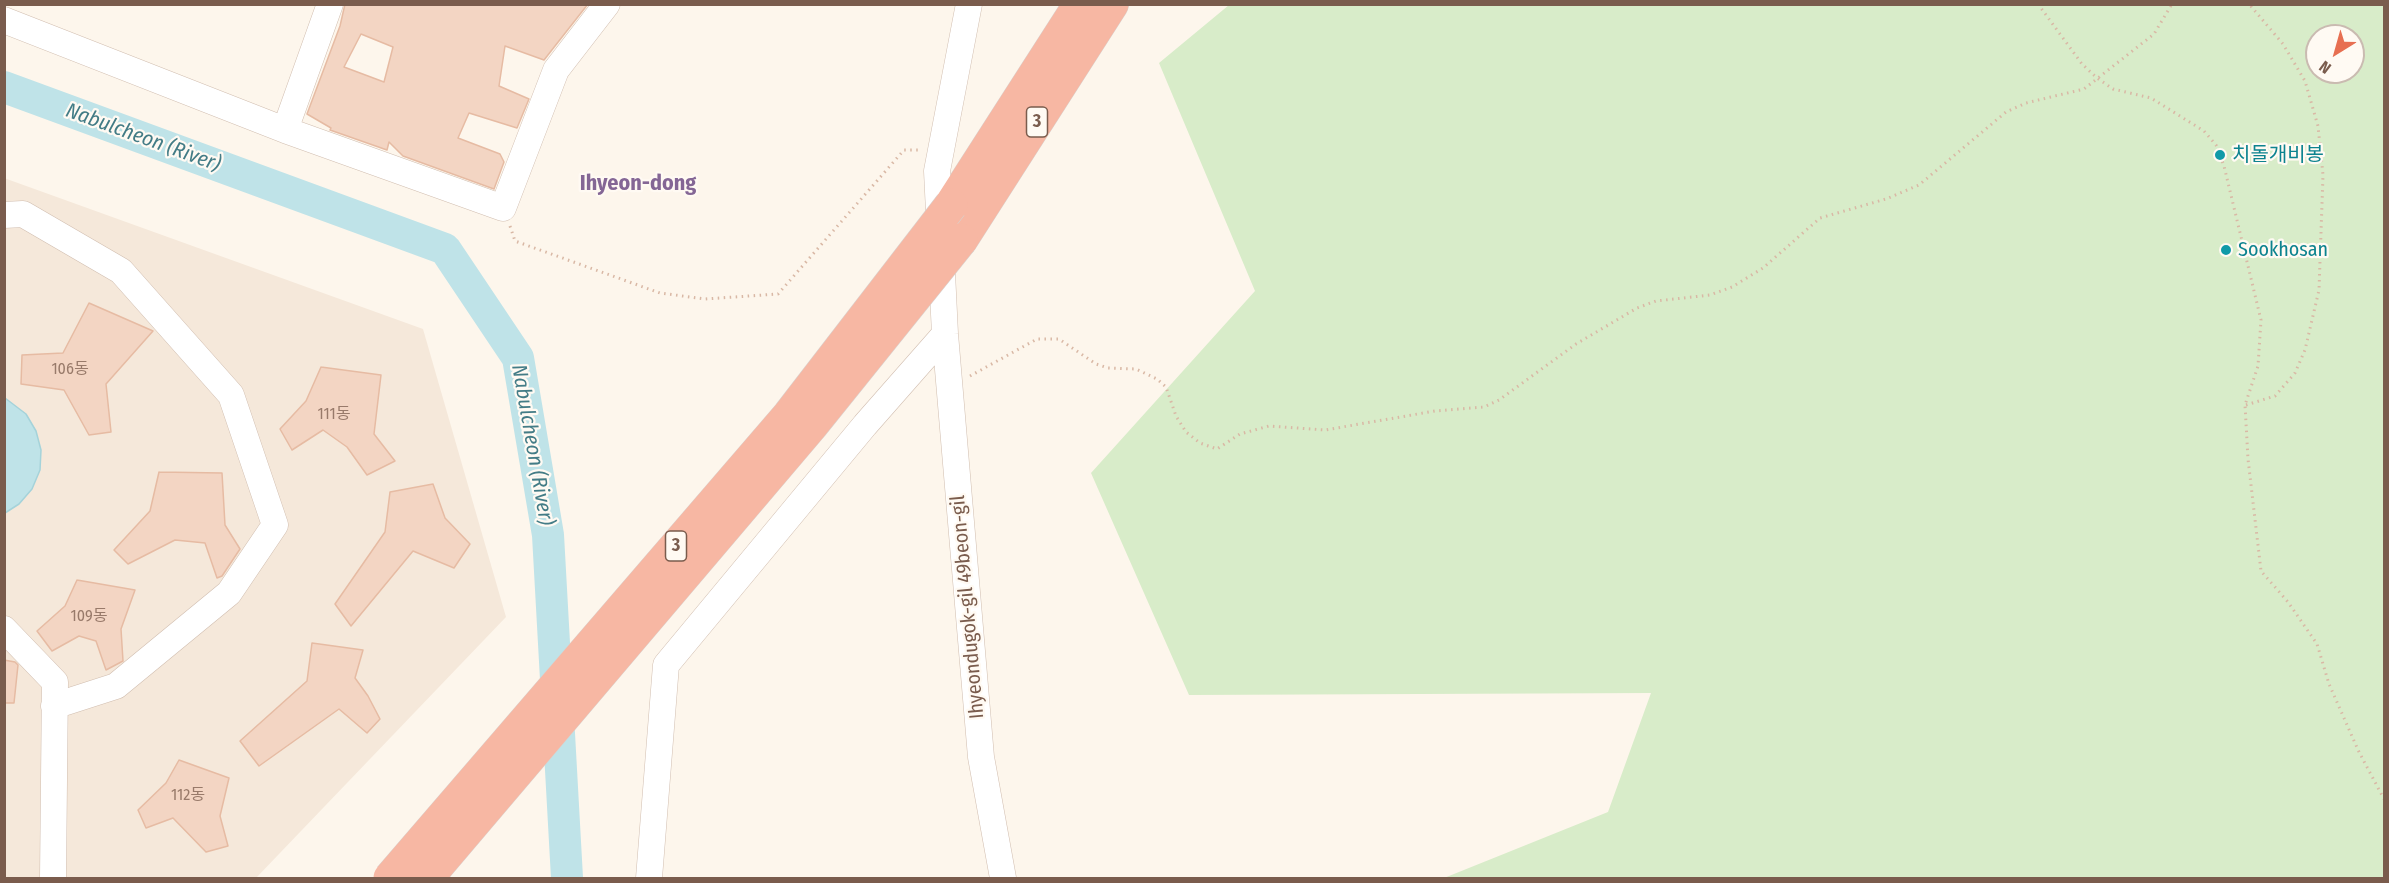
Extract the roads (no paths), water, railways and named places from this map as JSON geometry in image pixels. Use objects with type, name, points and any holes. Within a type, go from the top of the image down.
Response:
[{"type":"highway","name":"3","points":[[390,879],[789,415],[951,205],[1080,4]]},
{"type":"highway","name":"3","points":[[427,879],[812,425],[961,240],[1112,4]]},
{"type":"street","points":[[285,130],[330,4]]},
{"type":"street","points":[[4,20],[285,130],[503,208],[556,70],[607,4]]},
{"type":"street","name":"Ihyeondugok-gil 49beon-gil","points":[[969,4],[937,171],[948,375],[981,757],[1003,879]]},
{"type":"street","points":[[4,215],[23,214],[121,271],[231,395],[275,525],[229,593],[116,686],[54,706]]},
{"type":"street","points":[[649,879],[666,665],[864,425],[945,334]]},
{"type":"street","points":[[4,628],[55,682],[53,879]]},
{"type":"water","points":[[5,398],[26,414],[36,431],[41,450],[40,470],[32,489],[19,504],[5,513]]},
{"type":"waterway","name":"Nabulcheon (River)","points":[[4,87],[445,249],[518,358],[548,535],[567,878]]},
{"type":"place","name":"치돌개비봉","points":[[2220,155]]},
{"type":"place","name":"Sookhosan","points":[[2226,250]]},
{"type":"district","name":"Ihyeon-dong","points":[[638,184]]}]
